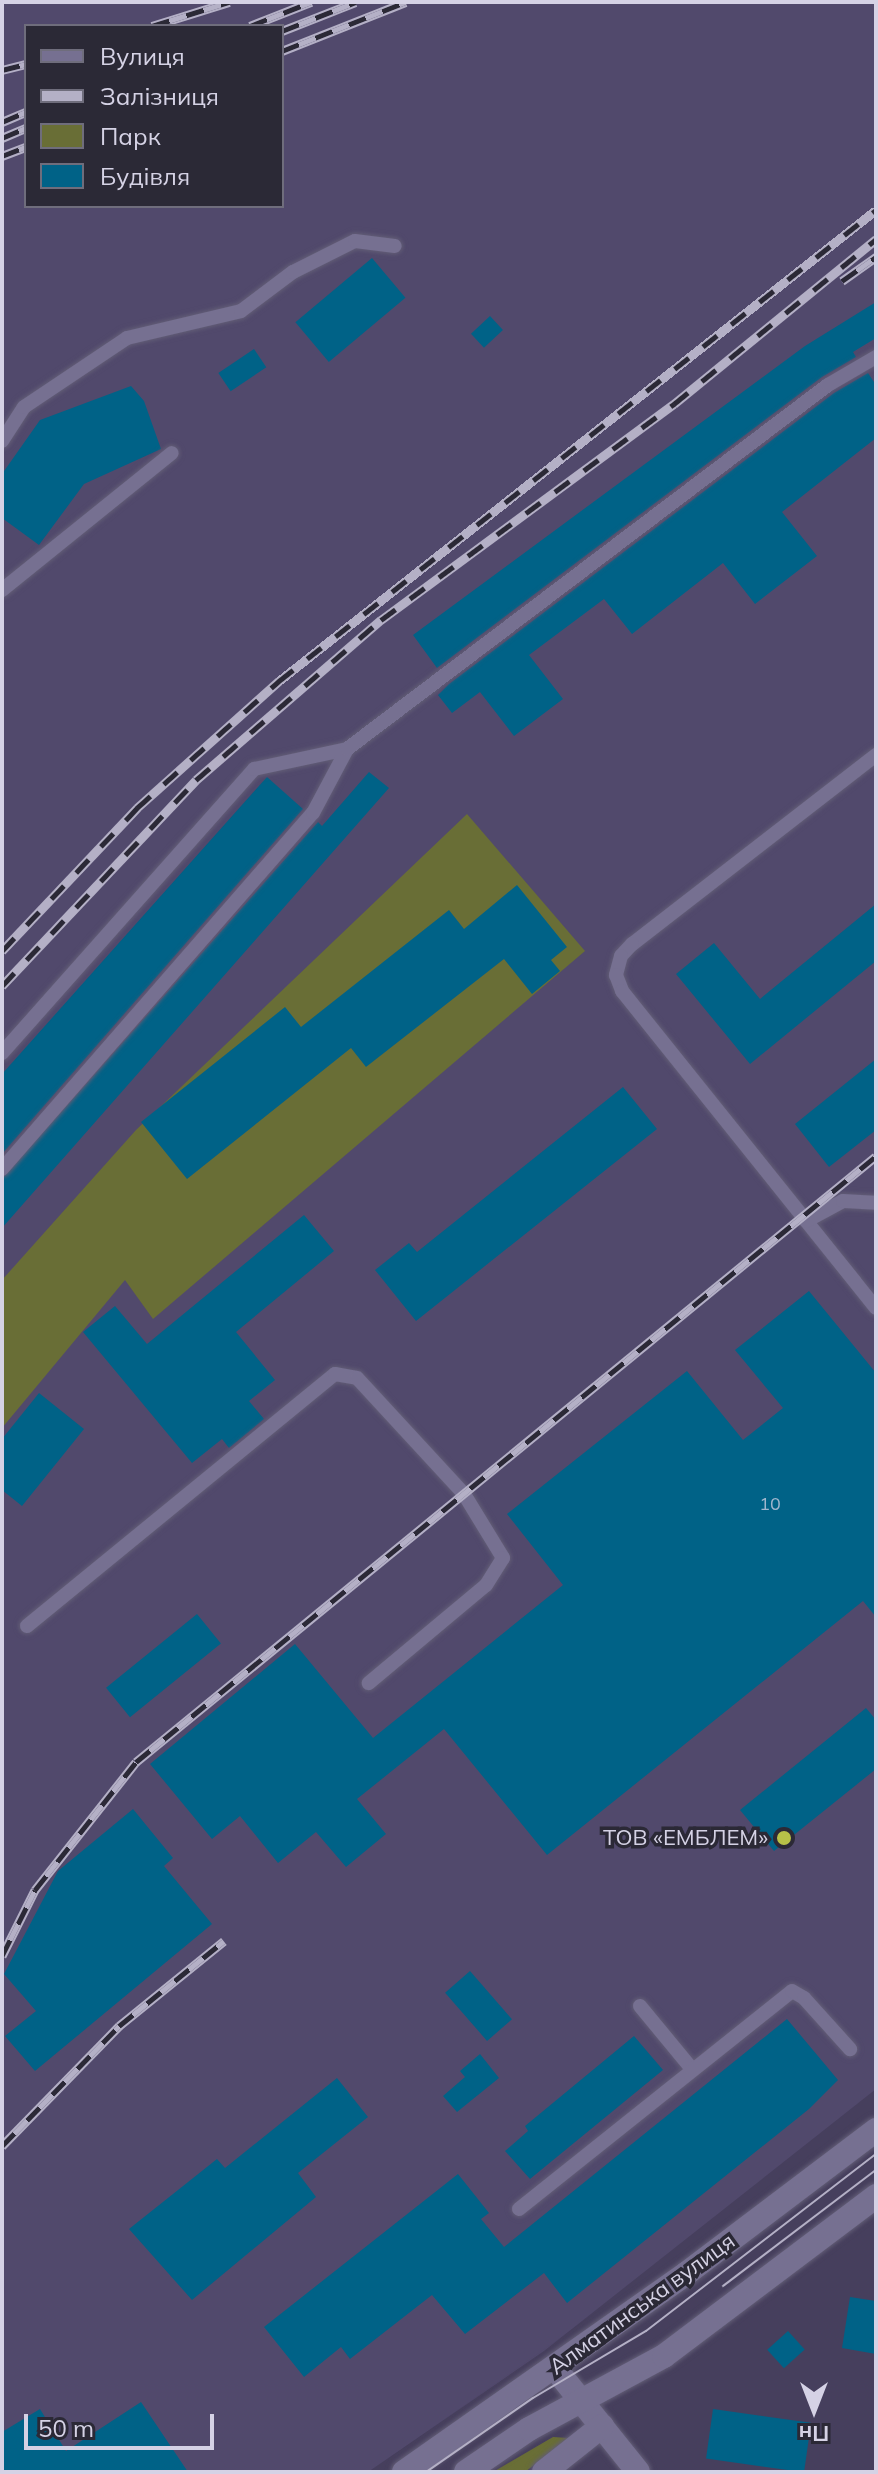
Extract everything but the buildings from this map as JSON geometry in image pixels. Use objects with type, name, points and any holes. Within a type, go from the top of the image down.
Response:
[{"type":"street","name":"Алматинська вулиця","points":[[404,2472],[554,2367],[876,2130]]},
{"type":"street","name":"Алматинська вулиця","points":[[466,2472],[582,2401],[664,2356],[876,2196]]},
{"type":"street","points":[[554,2367],[638,2472]]},
{"type":"street","points":[[544,2472],[602,2426]]},
{"type":"lane","points":[[2,441],[24,407],[127,338],[241,311],[293,272],[355,241],[395,246]]},
{"type":"lane","points":[[2,1169],[313,813],[347,749],[828,385],[876,357]]},
{"type":"lane","points":[[2,590],[172,453]]},
{"type":"lane","points":[[2,1053],[254,769],[347,749]]},
{"type":"lane","points":[[876,755],[632,944],[621,956],[616,975],[622,991],[876,1308]]},
{"type":"lane","points":[[806,1221],[843,1201],[876,1203]]},
{"type":"lane","points":[[27,1626],[335,1374],[357,1378],[464,1494],[503,1558],[486,1585],[369,1683]]},
{"type":"lane","points":[[519,2209],[792,1991],[799,1992],[850,2049]]},
{"type":"lane","points":[[640,2006],[692,2069]]},
{"type":"shaded area","points":[[2,2],[876,2],[876,2089],[544,2351],[368,2472],[2,2472]]},
{"type":"green space","points":[[467,814],[585,951],[153,1319],[125,1280],[2,1428],[2,1280],[136,1130]]},
{"type":"green space","points":[[553,2437],[569,2438],[525,2472],[493,2472]]},
{"type":"tram line","points":[[426,2472],[533,2398],[646,2331],[876,2154]]},
{"type":"tram line","points":[[723,2286],[876,2170]]},
{"type":"railway","points":[[158,24],[229,2]]},
{"type":"railway","points":[[255,24],[311,2]]},
{"type":"railway","points":[[284,30],[356,2]]},
{"type":"railway","points":[[284,50],[406,2]]},
{"type":"railway","points":[[2,70],[24,64]]},
{"type":"railway","points":[[2,122],[24,113]]},
{"type":"railway","points":[[2,138],[24,129]]},
{"type":"railway","points":[[2,156],[24,148]]},
{"type":"railway","points":[[2,951],[137,808],[279,681],[876,210]]},
{"type":"railway","points":[[2,986],[196,780],[381,620],[674,404],[876,239]]},
{"type":"railway","points":[[842,281],[876,257]]},
{"type":"railway","points":[[2,1956],[35,1890],[136,1762],[876,1156]]},
{"type":"railway","points":[[2,2146],[119,2026],[224,1941]]},
{"type":"place","name":"ТОВ «ЕМБЛЕМ»","points":[[784,1838]]}]
